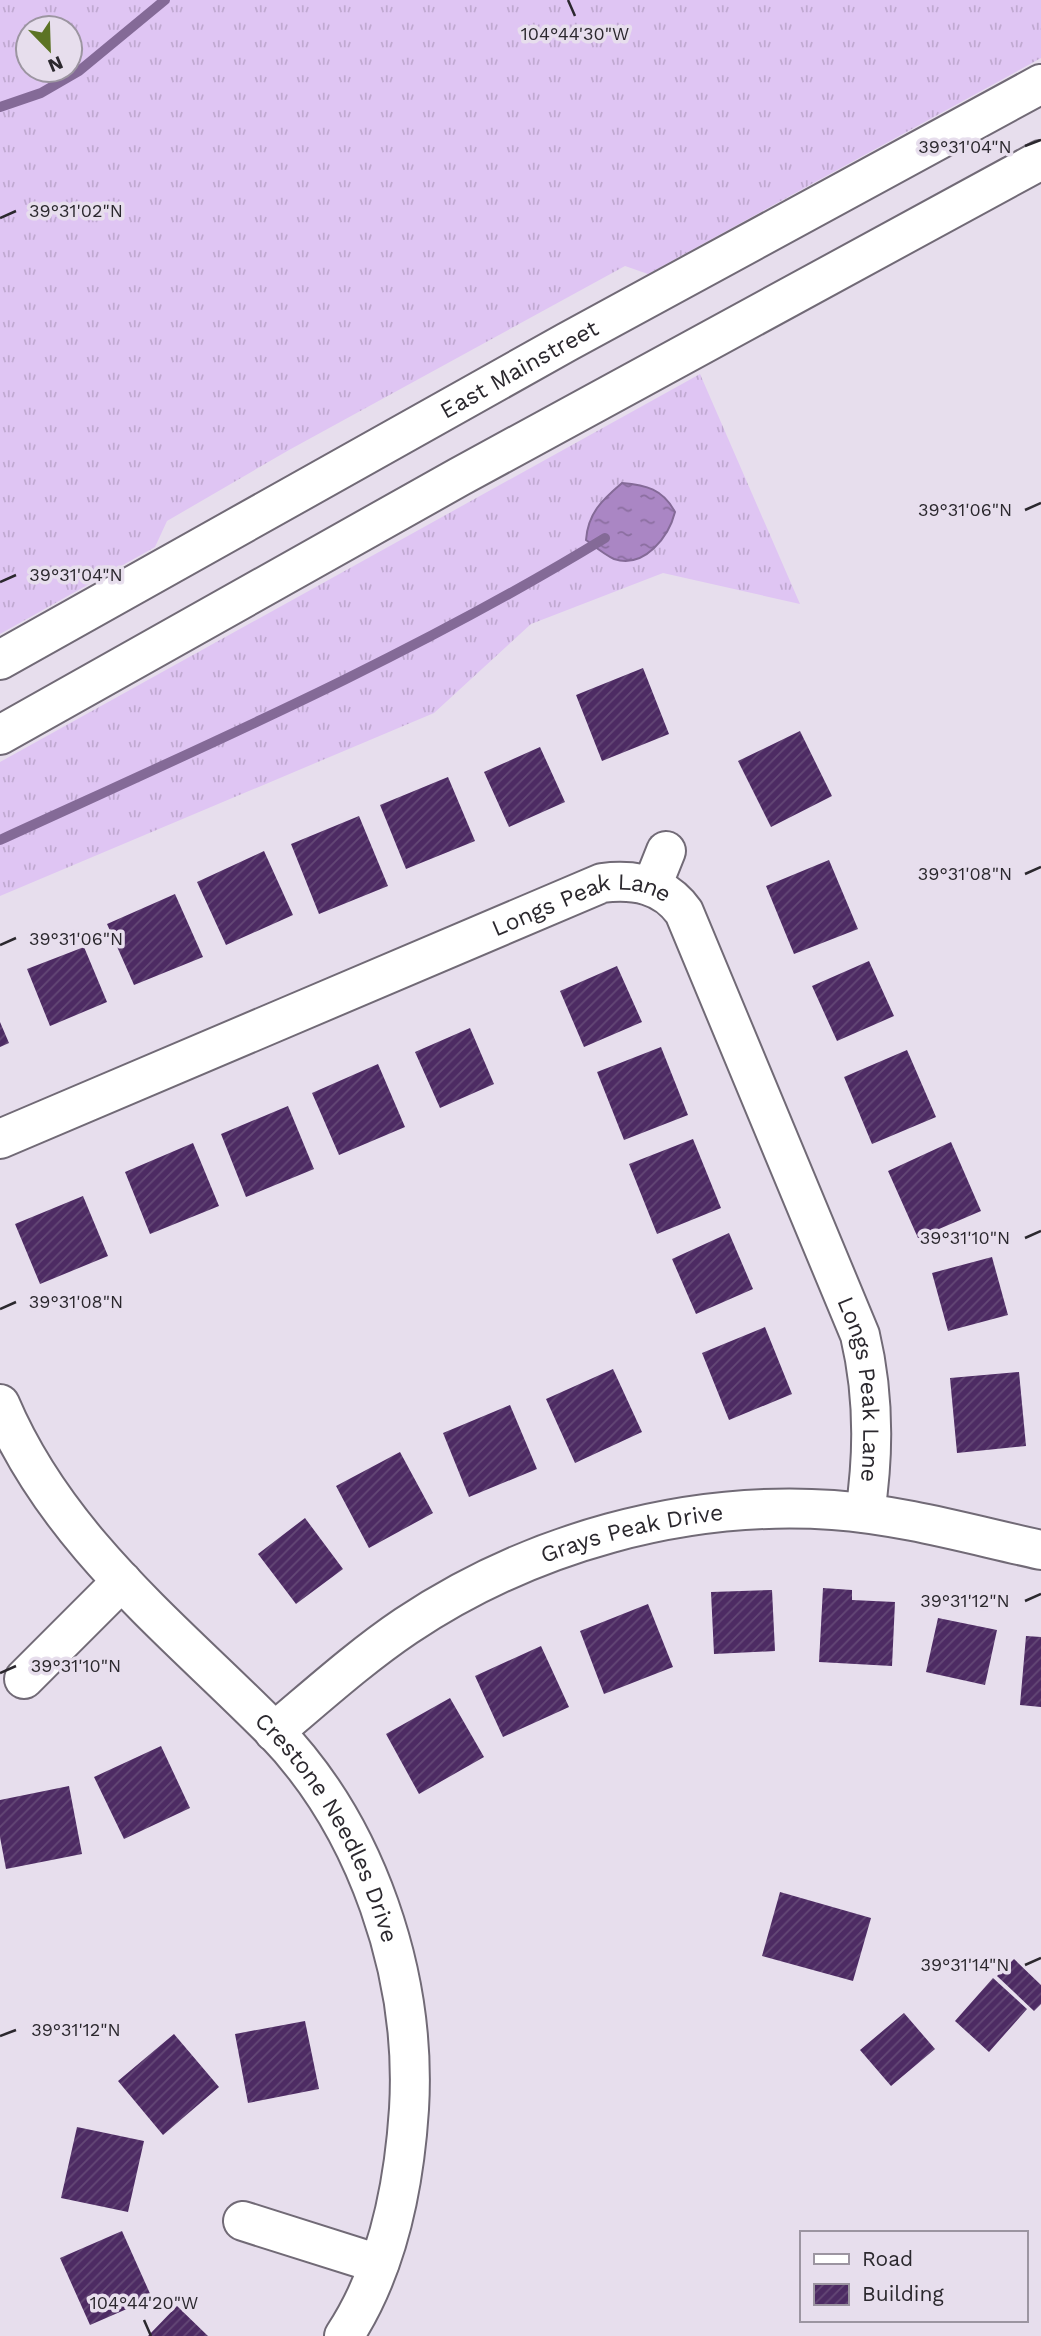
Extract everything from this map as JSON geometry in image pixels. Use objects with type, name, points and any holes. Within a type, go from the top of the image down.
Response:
[{"type":"street","name":"East Mainstreet","points":[[0,660],[567,342],[1041,84]]},
{"type":"street","points":[[0,735],[459,477],[1041,160]]},
{"type":"street","points":[[652,886],[666,851]]},
{"type":"street","name":"Longs Peak Lane","points":[[0,1139],[602,883],[635,882],[652,886],[677,902],[684,912],[860,1335],[870,1391],[871,1459],[865,1513]]},
{"type":"street","name":"Crestone Needles Drive","points":[[0,1404],[22,1454],[50,1498],[121,1581],[274,1731],[317,1787],[348,1837],[381,1913],[396,1966],[407,2031],[409,2110],[404,2169],[379,2264],[344,2336]]},
{"type":"street","name":"Grays Peak Drive","points":[[274,1731],[404,1627],[467,1590],[536,1557],[622,1530],[692,1517],[799,1509],[865,1513],[1041,1550]]},
{"type":"street","points":[[24,1679],[121,1581]]},
{"type":"street","points":[[243,2221],[379,2264]]},
{"type":"green space","points":[[0,0],[1041,0],[1041,58],[648,274],[625,266],[289,450],[167,521],[155,547],[0,634]]},
{"type":"green space","points":[[700,374],[800,604],[663,573],[531,624],[434,713],[0,896],[0,762]]},
{"type":"water","points":[[622,483],[639,485],[659,493],[675,512],[667,531],[654,548],[645,555],[625,561],[614,559],[586,540],[587,530],[597,508]]},
{"type":"building","points":[[643,668],[669,734],[602,761],[576,695]]},
{"type":"building","points":[[800,731],[832,796],[771,827],[738,761]]},
{"type":"building","points":[[540,747],[565,802],[509,827],[484,772]]},
{"type":"building","points":[[448,777],[475,841],[406,869],[380,805]]},
{"type":"building","points":[[359,816],[388,886],[319,914],[291,844]]},
{"type":"building","points":[[264,851],[293,915],[226,945],[197,882]]},
{"type":"building","points":[[829,860],[858,929],[794,954],[766,886]]},
{"type":"building","points":[[175,894],[203,957],[134,985],[107,924]]},
{"type":"building","points":[[84,947],[107,1002],[50,1026],[27,969]]},
{"type":"building","points":[[869,961],[894,1016],[837,1041],[812,986]]},
{"type":"building","points":[[617,966],[642,1022],[584,1047],[560,991]]},
{"type":"building","points":[[0,1022],[9,1043],[0,1047]]},
{"type":"building","points":[[470,1028],[494,1084],[440,1108],[415,1052]]},
{"type":"building","points":[[661,1047],[688,1115],[624,1140],[597,1072]]},
{"type":"building","points":[[907,1050],[936,1117],[872,1144],[844,1077]]},
{"type":"building","points":[[378,1064],[405,1127],[339,1155],[312,1093]]},
{"type":"building","points":[[288,1106],[314,1169],[246,1197],[221,1134]]},
{"type":"building","points":[[693,1139],[721,1208],[657,1234],[629,1164]]},
{"type":"building","points":[[951,1142],[981,1211],[918,1238],[888,1171]]},
{"type":"building","points":[[193,1143],[219,1206],[150,1234],[125,1172]]},
{"type":"building","points":[[83,1196],[108,1256],[40,1284],[15,1224]]},
{"type":"building","points":[[729,1233],[753,1289],[696,1314],[672,1259]]},
{"type":"building","points":[[992,1257],[1008,1315],[948,1331],[932,1273]]},
{"type":"building","points":[[765,1327],[792,1394],[729,1420],[702,1353]]},
{"type":"building","points":[[613,1369],[642,1432],[575,1463],[546,1399]]},
{"type":"building","points":[[1019,1372],[1026,1446],[957,1453],[950,1378]]},
{"type":"building","points":[[510,1405],[537,1469],[469,1497],[443,1433]]},
{"type":"building","points":[[400,1452],[433,1513],[369,1548],[336,1486]]},
{"type":"building","points":[[305,1518],[343,1569],[296,1604],[258,1554]]},
{"type":"building","points":[[823,1588],[852,1590],[852,1600],[895,1602],[892,1666],[819,1662]]},
{"type":"building","points":[[772,1590],[775,1651],[714,1654],[711,1592]]},
{"type":"building","points":[[648,1604],[673,1667],[604,1694],[580,1631]]},
{"type":"building","points":[[938,1618],[997,1630],[985,1685],[926,1672]]},
{"type":"building","points":[[1026,1636],[1041,1637],[1041,1707],[1020,1705]]},
{"type":"building","points":[[541,1646],[569,1707],[503,1737],[475,1676]]},
{"type":"building","points":[[450,1698],[484,1757],[419,1794],[386,1734]]},
{"type":"building","points":[[161,1746],[190,1808],[124,1839],[94,1777]]},
{"type":"building","points":[[69,1786],[82,1854],[6,1869],[0,1837],[0,1800]]},
{"type":"building","points":[[780,1892],[871,1918],[853,1981],[762,1956]]},
{"type":"building","points":[[1014,1959],[1041,1985],[1041,2004],[1034,2011],[997,1976]]},
{"type":"building","points":[[993,1978],[1027,2009],[989,2052],[955,2021]]},
{"type":"building","points":[[904,2013],[935,2049],[891,2086],[860,2050]]},
{"type":"building","points":[[305,2021],[319,2089],[248,2103],[235,2034]]},
{"type":"building","points":[[174,2034],[219,2087],[163,2135],[118,2081]]},
{"type":"building","points":[[77,2127],[144,2141],[128,2212],[61,2198]]},
{"type":"building","points":[[122,2231],[152,2298],[90,2325],[60,2258]]},
{"type":"building","points":[[177,2306],[208,2336],[148,2336]]},
{"type":"waterway","points":[[0,107],[41,93],[79,71],[165,0]]},
{"type":"waterway","points":[[0,840],[383,661],[458,622],[605,538]]}]
